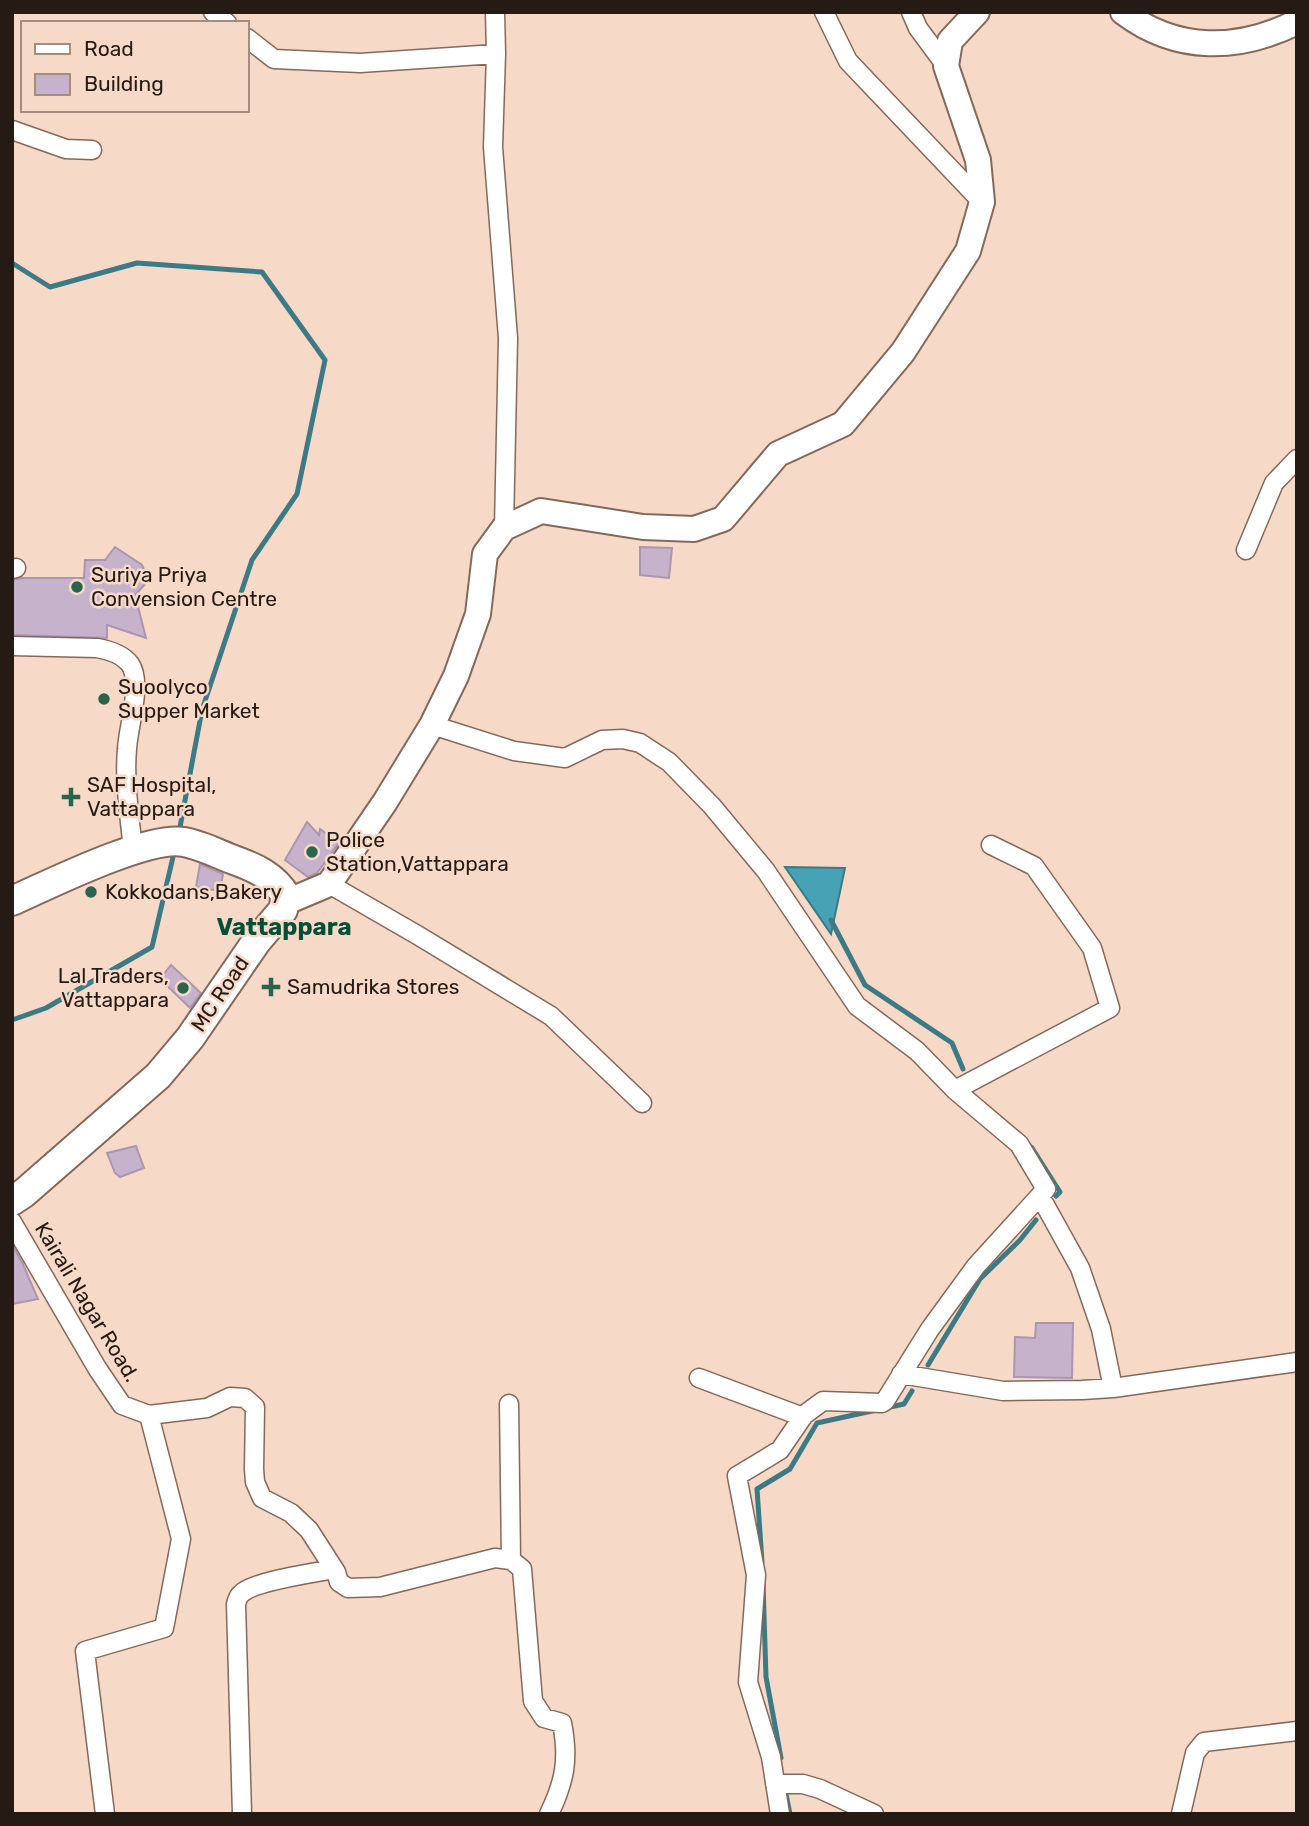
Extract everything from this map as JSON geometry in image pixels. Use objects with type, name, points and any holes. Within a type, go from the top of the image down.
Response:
[{"type":"main road","points":[[284,903],[329,884],[432,725],[456,676],[478,614],[485,554],[504,528],[541,511],[643,527],[694,529],[723,519],[778,454],[843,424],[903,352],[968,251],[982,202],[978,160],[946,66],[950,41],[977,12]]},
{"type":"main road","points":[[1123,12],[1157,34],[1198,43],[1230,43],[1270,35],[1297,22]]},
{"type":"main road","points":[[12,901],[112,857],[150,846],[182,841],[249,866],[278,883],[286,896],[284,903]]},
{"type":"main road","name":"MC Road","points":[[12,1200],[24,1193],[158,1076],[190,1038],[256,942],[283,910],[284,903]]},
{"type":"street","points":[[495,12],[494,147],[508,338],[504,528]]},
{"type":"street","points":[[824,12],[848,61],[982,202]]},
{"type":"street","points":[[911,12],[918,28],[946,66]]},
{"type":"street","points":[[248,39],[274,59],[360,63],[496,54]]},
{"type":"street","points":[[12,130],[66,149],[92,150]]},
{"type":"street","points":[[1246,550],[1274,484],[1297,459]]},
{"type":"street","points":[[12,646],[97,648],[123,657],[131,666],[135,685],[127,749],[127,791],[133,851]]},
{"type":"street","points":[[432,725],[514,751],[565,758],[602,740],[623,739],[640,743],[668,762],[712,806],[766,871],[857,1006],[917,1051],[955,1090],[1019,1144],[1046,1189],[976,1266],[882,1403],[823,1401],[803,1417],[780,1450],[737,1476],[756,1575],[748,1682],[771,1757],[780,1814]]},
{"type":"street","points":[[955,1090],[1110,1008],[1092,948],[1034,866],[991,845]]},
{"type":"street","points":[[329,884],[551,1016],[642,1103]]},
{"type":"street","points":[[1040,1196],[1080,1268],[1101,1329],[1113,1388]]},
{"type":"street","name":"Kairali Nagar Road.","points":[[12,1222],[97,1368],[122,1405],[149,1415]]},
{"type":"street","points":[[901,1374],[1003,1391],[1113,1388],[1297,1362]]},
{"type":"street","points":[[699,1378],[803,1417]]},
{"type":"street","points":[[105,1814],[85,1651],[164,1628],[181,1539],[149,1415],[207,1408],[230,1398],[244,1398],[255,1407],[254,1469],[255,1482],[262,1498],[291,1513],[309,1530],[334,1569],[339,1582],[348,1588],[380,1587],[495,1558],[511,1560],[522,1569],[534,1701],[544,1718],[562,1723],[566,1746],[562,1788],[549,1814]]},
{"type":"street","points":[[509,1404],[511,1560]]},
{"type":"street","points":[[242,1814],[237,1600],[239,1595],[259,1586],[334,1569]]},
{"type":"street","points":[[1181,1814],[1195,1753],[1204,1742],[1297,1731]]},
{"type":"street","points":[[775,1784],[803,1784],[820,1789],[874,1814]]},
{"type":"water","points":[[785,867],[845,868],[831,934]]},
{"type":"building","name":"Suriya Priya Convension Centre","points":[[115,547],[142,565],[149,580],[135,595],[146,638],[107,625],[107,638],[12,635],[12,580],[84,578],[85,560],[105,560]]},
{"type":"building","points":[[640,547],[672,548],[669,578],[640,575]]},
{"type":"building","name":"Police Station,Vattappara","points":[[307,822],[319,835],[320,829],[339,843],[317,873],[308,877],[285,860]]},
{"type":"building","points":[[200,864],[223,874],[220,891],[196,887]]},
{"type":"building","name":"Lal Traders, Vattappara","points":[[171,965],[201,993],[190,1008],[160,979]]},
{"type":"building","points":[[136,1146],[144,1168],[120,1177],[115,1173],[107,1153]]},
{"type":"building","points":[[12,1245],[22,1262],[38,1299],[12,1304]]},
{"type":"building","points":[[1036,1323],[1073,1323],[1072,1378],[1014,1377],[1015,1337],[1035,1338]]},
{"type":"waterway","points":[[12,263],[50,287],[137,263],[262,272],[325,360],[297,494],[252,560],[202,710],[180,827]]},
{"type":"waterway","points":[[12,1020],[46,1008],[152,947],[173,857]]},
{"type":"waterway","points":[[831,920],[865,985],[952,1043],[963,1069]]},
{"type":"waterway","points":[[1026,1143],[1060,1192],[1056,1196]]},
{"type":"waterway","points":[[928,1365],[980,1279],[1020,1240],[1036,1220]]},
{"type":"waterway","points":[[762,1562],[757,1489],[790,1469],[817,1423],[904,1404],[912,1391]]},
{"type":"waterway","points":[[763,1583],[766,1677],[781,1758]]},
{"type":"waterway","points":[[786,1794],[790,1814]]},
{"type":"place","name":"Suriya Priya Convension Centre","points":[[77,587]]},
{"type":"place","name":"Suoolyco Supper Market","points":[[104,699]]},
{"type":"place","name":"SAF Hospital, Vattappara","points":[[71,797]]},
{"type":"place","name":"Police Station,Vattappara","points":[[312,852]]},
{"type":"place","name":"Kokkodans,Bakery","points":[[91,892]]},
{"type":"place","name":"Samudrika Stores","points":[[271,987]]},
{"type":"place","name":"Lal Traders, Vattappara","points":[[183,988]]},
{"type":"district","name":"Vattappara","points":[[284,927]]}]
